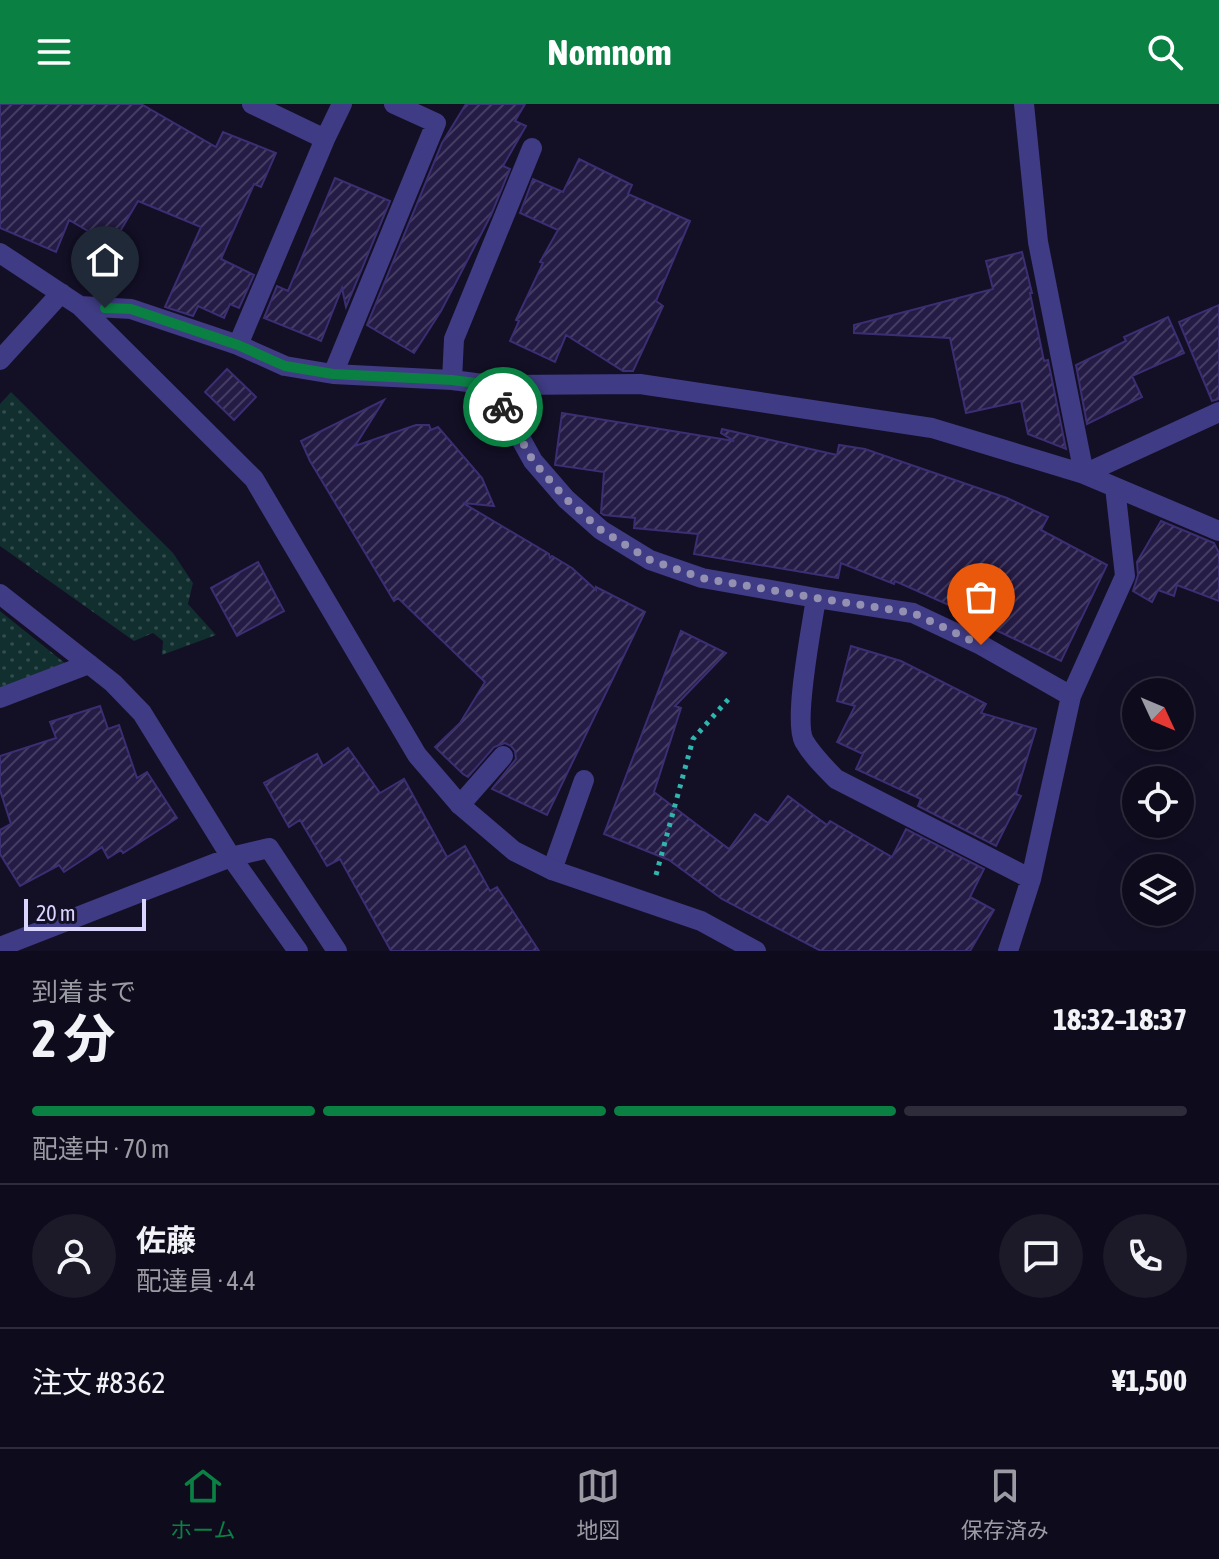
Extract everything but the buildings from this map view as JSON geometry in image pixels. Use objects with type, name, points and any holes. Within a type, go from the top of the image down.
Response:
[{"type":"street","points":[[252,104],[325,139]]},
{"type":"street","points":[[238,345],[342,104]]},
{"type":"street","points":[[333,374],[436,123],[394,104]]},
{"type":"street","points":[[1024,104],[1038,242],[1084,474]]},
{"type":"street","points":[[452,380],[454,339],[532,148]]},
{"type":"street","points":[[0,253],[80,306],[254,479],[417,755],[460,805],[514,851],[552,870],[701,921],[756,951]]},
{"type":"street","points":[[0,360],[61,293]]},
{"type":"street","points":[[80,306],[131,309],[238,345],[285,366],[333,374],[491,385],[640,384],[932,428],[1084,474],[1219,531]]},
{"type":"street","points":[[491,385],[533,461],[566,499],[601,530],[650,560],[702,578],[913,613],[981,645],[1071,696]]},
{"type":"street","points":[[1084,474],[1219,412]]},
{"type":"street","points":[[1008,951],[1031,879],[1071,696],[1125,576],[1115,487]]},
{"type":"street","points":[[0,594],[113,683],[142,713],[231,857],[298,951]]},
{"type":"street","points":[[816,598],[800,715],[802,738],[820,763],[836,779],[1031,879]]},
{"type":"street","points":[[0,698],[89,664]]},
{"type":"street","points":[[460,805],[503,756]]},
{"type":"street","points":[[552,870],[584,780]]},
{"type":"street","points":[[0,947],[231,857],[269,848],[337,951]]},
{"type":"path","points":[[648,903],[693,739],[732,695]]},
{"type":"green space","points":[[11,392],[173,553],[193,583],[188,604],[216,635],[162,655],[163,641],[153,633],[134,641],[0,546],[0,404]]},
{"type":"green space","points":[[0,611],[66,664],[0,688]]},
{"type":"way so far","points":[[503,407],[533,461],[566,499],[601,530],[650,560],[702,578],[913,613],[981,645]]},
{"type":"route","points":[[105,308],[131,309],[238,345],[285,366],[333,374],[491,385],[503,407]]}]
